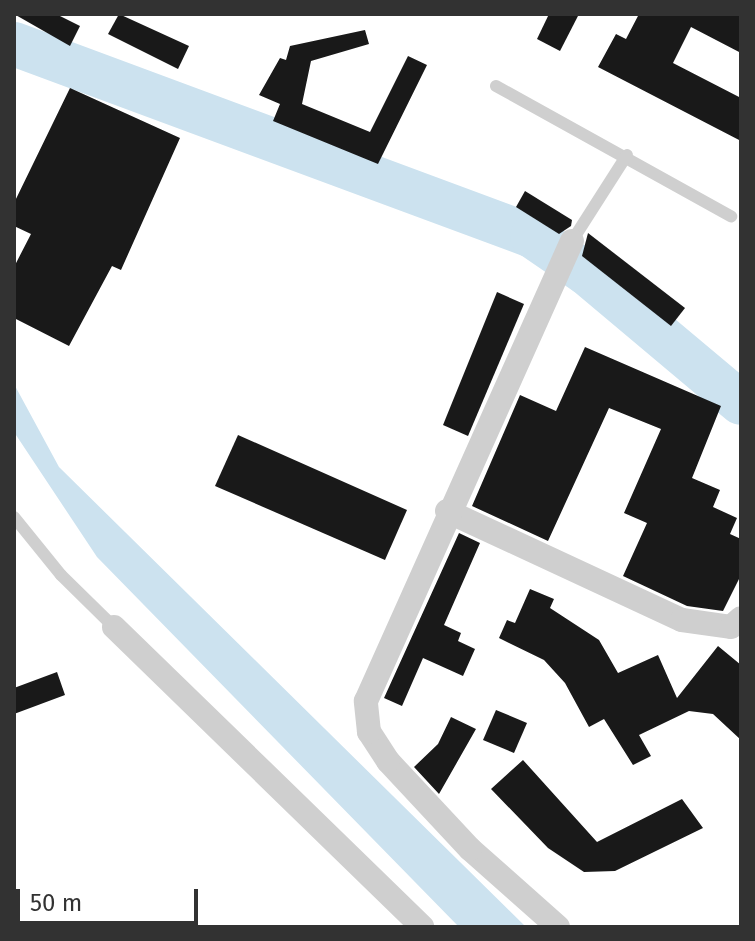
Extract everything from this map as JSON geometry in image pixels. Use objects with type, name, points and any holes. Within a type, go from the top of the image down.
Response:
[{"type":"street","points":[[558,927],[470,849],[388,761],[369,732],[366,701],[373,678],[447,511],[572,241]]},
{"type":"street","points":[[447,511],[682,620],[731,627],[741,618]]},
{"type":"street","points":[[114,627],[422,927]]},
{"type":"lane","points":[[496,86],[627,155],[731,216]]},
{"type":"lane","points":[[572,241],[627,155]]},
{"type":"lane","points":[[14,517],[61,575],[114,627]]},
{"type":"water","points":[[14,384],[59,467],[526,927],[459,927],[97,557],[14,432]]},
{"type":"building","points":[[14,14],[56,14],[80,26],[70,46]]},
{"type":"building","points":[[119,14],[189,46],[178,69],[108,34]]},
{"type":"building","points":[[549,14],[579,14],[560,51],[537,39]]},
{"type":"building","points":[[639,14],[741,14],[741,53],[691,27],[673,63],[741,98],[741,141],[598,67],[616,34],[626,39]]},
{"type":"building","points":[[365,30],[369,44],[311,61],[302,104],[370,132],[408,56],[427,65],[378,164],[273,121],[280,104],[259,95],[280,58],[286,60],[290,46]]},
{"type":"building","points":[[70,88],[180,138],[121,270],[112,266],[69,346],[14,318],[14,267],[31,234],[14,226],[14,203]]},
{"type":"building","points":[[525,191],[572,220],[571,226],[559,234],[516,207]]},
{"type":"building","points":[[588,233],[685,308],[671,326],[582,256]]},
{"type":"building","points":[[497,292],[524,304],[468,436],[443,425]]},
{"type":"building","points":[[585,347],[721,406],[692,478],[720,490],[713,507],[737,518],[730,534],[741,539],[741,575],[723,611],[687,606],[623,576],[647,523],[624,513],[661,429],[609,408],[548,541],[472,506],[520,395],[556,411]]},
{"type":"building","points":[[238,435],[407,510],[385,560],[215,486]]},
{"type":"building","points":[[459,533],[480,543],[444,625],[461,633],[458,641],[475,649],[463,676],[423,658],[402,706],[384,698]]},
{"type":"building","points":[[530,589],[554,599],[550,608],[599,640],[618,673],[658,655],[677,698],[718,646],[741,665],[741,740],[713,714],[689,711],[639,735],[651,756],[633,765],[604,719],[589,727],[565,683],[544,660],[499,638],[507,620],[515,623]]},
{"type":"building","points":[[57,672],[65,695],[14,714],[14,688]]},
{"type":"building","points":[[496,710],[527,723],[514,753],[483,740]]},
{"type":"building","points":[[451,717],[476,729],[439,794],[414,767],[438,744]]},
{"type":"building","points":[[523,760],[597,842],[682,799],[703,828],[615,871],[584,872],[548,848],[491,789]]},
{"type":"waterway","points":[[14,44],[532,236],[586,273],[741,403]]}]
